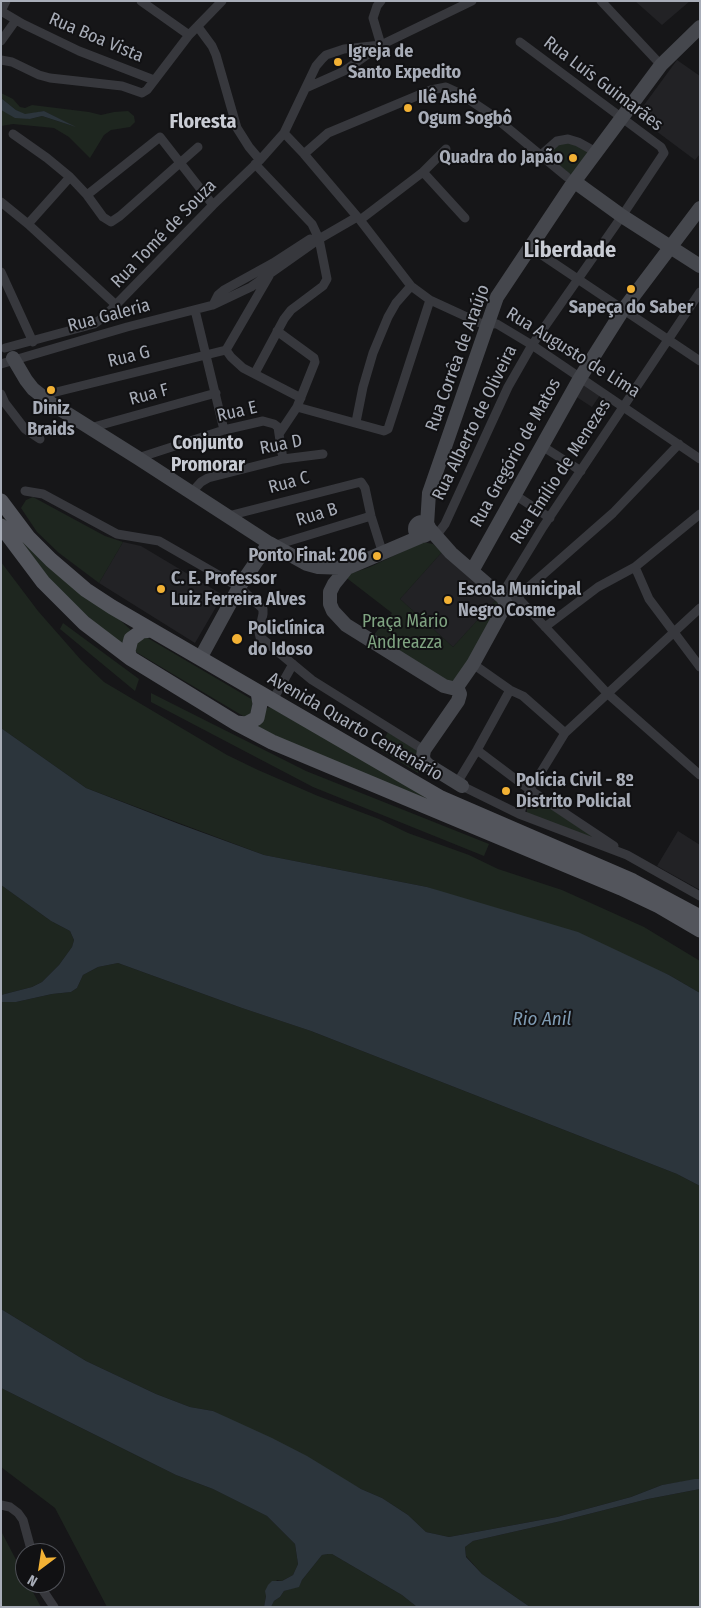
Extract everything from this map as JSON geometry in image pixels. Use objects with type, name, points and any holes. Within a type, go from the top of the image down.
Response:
[{"type":"main road","name":"Avenida Quarto Centenário","points":[[1,501],[28,537],[64,573],[102,600],[151,630],[449,802],[633,881],[700,917]]},
{"type":"main road","name":"Avenida Quarto Centenário","points":[[1,526],[30,566],[56,596],[84,623],[130,658],[236,723],[272,742],[621,888],[659,906],[700,930]]},
{"type":"main road","points":[[130,658],[128,651],[131,638],[142,631],[151,630]]},
{"type":"main road","points":[[236,723],[246,724],[257,718],[264,696]]},
{"type":"street","points":[[1,11],[6,1]]},
{"type":"street","points":[[141,1],[190,35]]},
{"type":"street","points":[[1,60],[12,62],[39,75],[50,78],[122,86],[142,93],[147,90],[190,35],[222,1]]},
{"type":"street","points":[[381,1],[373,18],[381,45]]},
{"type":"street","name":"Rua Tomé de Souza","points":[[306,88],[344,71],[381,45],[451,13],[472,1]]},
{"type":"street","points":[[601,1],[661,65]]},
{"type":"street","name":"Rua Boa Vista","points":[[1,11],[46,36],[154,80]]},
{"type":"street","points":[[1,41],[16,20]]},
{"type":"street","points":[[198,28],[212,46],[216,55],[237,128],[258,162],[306,217],[318,237],[326,283],[291,310],[255,373]]},
{"type":"street","name":"Rua Corrêa de Araújo","points":[[425,531],[429,493],[497,297],[571,179],[596,152],[661,65],[698,30]]},
{"type":"street","name":"Rua Luís Guimarães","points":[[520,42],[661,147],[664,153]]},
{"type":"street","name":"Rua Tomé de Souza","points":[[7,353],[33,342],[94,324],[104,318],[213,205],[258,162],[284,133],[316,66],[326,55],[344,49],[381,45]]},
{"type":"street","points":[[304,154],[328,133],[437,88],[446,87],[459,93],[492,115],[571,179],[622,216],[700,266]]},
{"type":"street","name":"Rua Augusto de Lima","points":[[284,133],[359,218],[411,286],[430,300],[480,323],[497,324],[532,345],[700,459]]},
{"type":"street","points":[[13,134],[70,177],[87,195],[103,217],[111,222],[198,147]]},
{"type":"street","points":[[87,195],[154,140],[161,137],[213,205]]},
{"type":"street","points":[[540,154],[557,141],[568,139],[596,152]]},
{"type":"street","name":"Rua Galeria","points":[[213,305],[218,295],[224,290],[318,237],[359,218],[423,172],[446,149]]},
{"type":"street","name":"Rua Alberto de Oliveira","points":[[425,531],[445,524],[508,387],[532,345],[664,153]]},
{"type":"street","points":[[423,172],[465,218]]},
{"type":"street","points":[[28,224],[70,177]]},
{"type":"street","points":[[1,202],[28,224],[116,306]]},
{"type":"street","name":"Rua Gregório de Matos","points":[[472,571],[580,378],[623,310],[700,208]]},
{"type":"street","name":"Rua Galeria","points":[[7,353],[127,327],[213,305],[242,293],[271,274],[318,237]]},
{"type":"street","points":[[530,247],[700,361]]},
{"type":"street","points":[[1,272],[33,342]]},
{"type":"street","points":[[271,274],[226,350],[236,363],[255,373],[299,403],[384,431],[390,426],[430,300]]},
{"type":"street","points":[[356,422],[363,387],[376,344],[388,316],[396,303],[411,286]]},
{"type":"street","name":"Rua Emílio de Menezes","points":[[503,601],[550,518],[700,292]]},
{"type":"street","points":[[195,310],[224,430]]},
{"type":"street","points":[[277,332],[315,360],[299,403],[279,434],[283,459]]},
{"type":"street","name":"Rua G","points":[[40,396],[226,350]]},
{"type":"street","points":[[7,353],[40,396],[271,544],[307,564],[318,567],[347,568],[401,546],[425,531],[472,571],[503,601]]},
{"type":"street","name":"Rua F","points":[[90,428],[216,393]]},
{"type":"street","points":[[1,394],[5,403],[25,429],[40,439]]},
{"type":"street","name":"Rua E","points":[[138,458],[224,430],[263,421],[270,422],[278,428],[279,434]]},
{"type":"street","points":[[503,601],[518,598],[613,513],[679,444]]},
{"type":"street","points":[[542,446],[581,471]]},
{"type":"street","name":"Rua D","points":[[192,492],[201,482],[208,478],[283,459],[323,454]]},
{"type":"street","name":"Rua C","points":[[228,516],[359,482],[365,486],[370,516]]},
{"type":"street","points":[[25,491],[43,494],[117,534],[159,541],[239,587],[263,609],[259,632],[260,637],[312,680],[424,750]]},
{"type":"street","points":[[515,494],[550,518]]},
{"type":"street","points":[[545,627],[598,587],[635,567],[700,514]]},
{"type":"street","points":[[370,516],[383,554]]},
{"type":"street","name":"Rua B","points":[[271,544],[370,516]]},
{"type":"street","points":[[198,657],[202,655],[239,587],[271,544]]},
{"type":"street","points":[[635,567],[649,599],[700,667]]},
{"type":"street","points":[[347,568],[330,592],[330,604],[340,619],[451,686],[460,694],[458,701],[424,750],[423,756],[426,763],[459,784],[519,814],[627,855]]},
{"type":"street","points":[[518,598],[607,692],[700,775]]},
{"type":"street","points":[[451,686],[473,664],[503,601]]},
{"type":"street","points":[[519,814],[530,790],[565,733],[674,631],[698,613]]},
{"type":"street","points":[[264,696],[274,698],[293,664]]},
{"type":"street","points":[[473,664],[510,690],[523,696],[565,733]]},
{"type":"street","points":[[449,802],[458,796],[459,784],[510,690]]},
{"type":"street","points":[[478,750],[530,790],[627,855],[700,896]]},
{"type":"street","points":[[459,784],[464,802],[470,812]]},
{"type":"street","points":[[1,1505],[10,1506],[18,1513],[23,1520],[29,1543]]},
{"type":"street","points":[[45,1593],[54,1607]]},
{"type":"shaded area","points":[[635,1],[690,1],[662,25]]},
{"type":"shaded area","points":[[677,60],[700,76],[700,154],[695,160],[636,116]]},
{"type":"shaded area","points":[[582,383],[600,395],[592,407],[575,396]]},
{"type":"shaded area","name":"C. E. Professor Luiz Ferreira Alves","points":[[123,542],[141,546],[223,595],[195,643],[99,583]]},
{"type":"shaded area","name":"Escola Municipal Negro Cosme","points":[[442,552],[496,600],[453,647],[400,599]]},
{"type":"shaded area","points":[[678,831],[700,845],[700,890],[657,866]]},
{"type":"green space","points":[[1,93],[13,99],[20,107],[25,108],[32,105],[101,115],[128,111],[134,116],[135,122],[130,127],[111,130],[104,135],[90,158],[69,137],[54,128],[13,124],[1,126],[1,110],[30,119],[42,116],[73,126],[44,111],[25,115],[1,98]]},
{"type":"green space","points":[[569,141],[590,152],[573,176],[545,155],[554,146]]},
{"type":"green space","points":[[33,497],[105,536],[123,542],[99,583],[59,553],[37,532],[21,508],[26,500]]},
{"type":"green space","points":[[7,518],[131,630],[127,635],[124,647],[109,636],[54,585],[4,520]]},
{"type":"green space","name":"Praça Mário Andreazza","points":[[423,542],[433,544],[442,552],[400,599],[453,647],[496,600],[501,605],[460,678],[449,683],[372,637],[392,613],[344,576],[370,567]]},
{"type":"green space","points":[[1,562],[38,611],[81,660],[104,682],[227,755],[258,770],[318,796],[379,819],[408,833],[469,855],[498,869],[562,890],[644,927],[700,961],[700,993],[669,975],[427,887],[264,855],[86,788],[1,728]]},
{"type":"green space","points":[[63,623],[139,679],[135,691],[60,629]]},
{"type":"green space","points":[[146,637],[253,700],[250,716],[243,716],[136,652],[134,642]]},
{"type":"green space","points":[[151,693],[306,771],[489,844],[484,856],[313,787],[151,702]]},
{"type":"green space","points":[[270,707],[432,799],[427,802],[260,730],[256,725],[267,708]]},
{"type":"green space","points":[[388,732],[417,750],[423,765],[418,773],[379,749]]},
{"type":"green space","points":[[533,796],[601,842],[527,814],[527,807]]},
{"type":"green space","points":[[1,885],[51,921],[70,931],[74,940],[72,947],[59,965],[42,982],[32,987],[1,995]]},
{"type":"green space","points":[[118,963],[311,1031],[677,1174],[700,1186],[700,1479],[662,1485],[631,1497],[557,1517],[449,1537],[426,1532],[408,1515],[382,1498],[361,1489],[213,1411],[190,1407],[156,1394],[86,1361],[1,1309],[1,1002],[16,1002],[71,992],[77,988],[83,975],[98,967]]},
{"type":"green space","points":[[1,1388],[176,1475],[213,1489],[267,1516],[295,1544],[298,1564],[293,1575],[282,1581],[277,1580],[266,1596],[264,1607],[107,1607],[55,1508],[1,1467]]},
{"type":"green space","points":[[700,1489],[700,1607],[530,1607],[482,1574],[466,1556],[465,1547],[473,1541],[648,1499]]},
{"type":"green space","points":[[1,1531],[15,1558],[15,1593],[33,1593],[41,1607],[1,1607]]},
{"type":"green space","points":[[332,1554],[402,1595],[417,1607],[271,1607],[284,1591],[299,1586],[322,1555]]},
{"type":"water","points":[[1,98],[16,110],[25,114],[44,111],[76,127],[42,116],[30,119],[15,118],[1,110]]},
{"type":"water","name":"Rio Anil","points":[[1,728],[86,788],[179,824],[264,855],[427,887],[578,932],[669,975],[700,993],[700,1186],[677,1174],[311,1031],[118,963],[98,967],[83,975],[77,988],[71,992],[16,1002],[1,1002],[1,995],[32,987],[42,982],[59,965],[72,947],[74,940],[70,931],[51,921],[1,885]]},
{"type":"water","points":[[1,1309],[86,1361],[156,1394],[190,1407],[213,1411],[307,1456],[361,1489],[382,1498],[408,1515],[426,1532],[449,1537],[557,1517],[631,1497],[662,1485],[695,1479],[700,1479],[700,1489],[648,1499],[473,1541],[465,1547],[466,1557],[482,1574],[530,1607],[417,1607],[402,1595],[332,1554],[328,1554],[322,1555],[302,1580],[299,1587],[284,1591],[271,1607],[264,1607],[265,1591],[268,1585],[272,1581],[282,1581],[293,1575],[298,1564],[295,1544],[267,1516],[213,1489],[176,1475],[1,1388]]},
{"type":"place","name":"Igreja de Santo Expedito","points":[[338,62]]},
{"type":"place","name":"Ilê Ashé Ogum Sogbô","points":[[408,108]]},
{"type":"place","name":"Quadra do Japão","points":[[573,158]]},
{"type":"place","name":"Sapeça do Saber","points":[[631,289]]},
{"type":"place","name":"Diniz Braids","points":[[51,390]]},
{"type":"place","name":"Ponto Final: 206","points":[[377,556]]},
{"type":"place","name":"C. E. Professor Luiz Ferreira Alves","points":[[161,589]]},
{"type":"place","name":"Escola Municipal Negro Cosme","points":[[448,600]]},
{"type":"place","name":"Policlínica do Idoso","points":[[237,639]]},
{"type":"place","name":"Polícia Civil - 8º Distrito Policial","points":[[506,791]]},
{"type":"district","name":"Floresta","points":[[203,122]]},
{"type":"district","name":"Liberdade","points":[[570,251]]},
{"type":"district","name":"Conjunto Promorar","points":[[208,455]]}]
